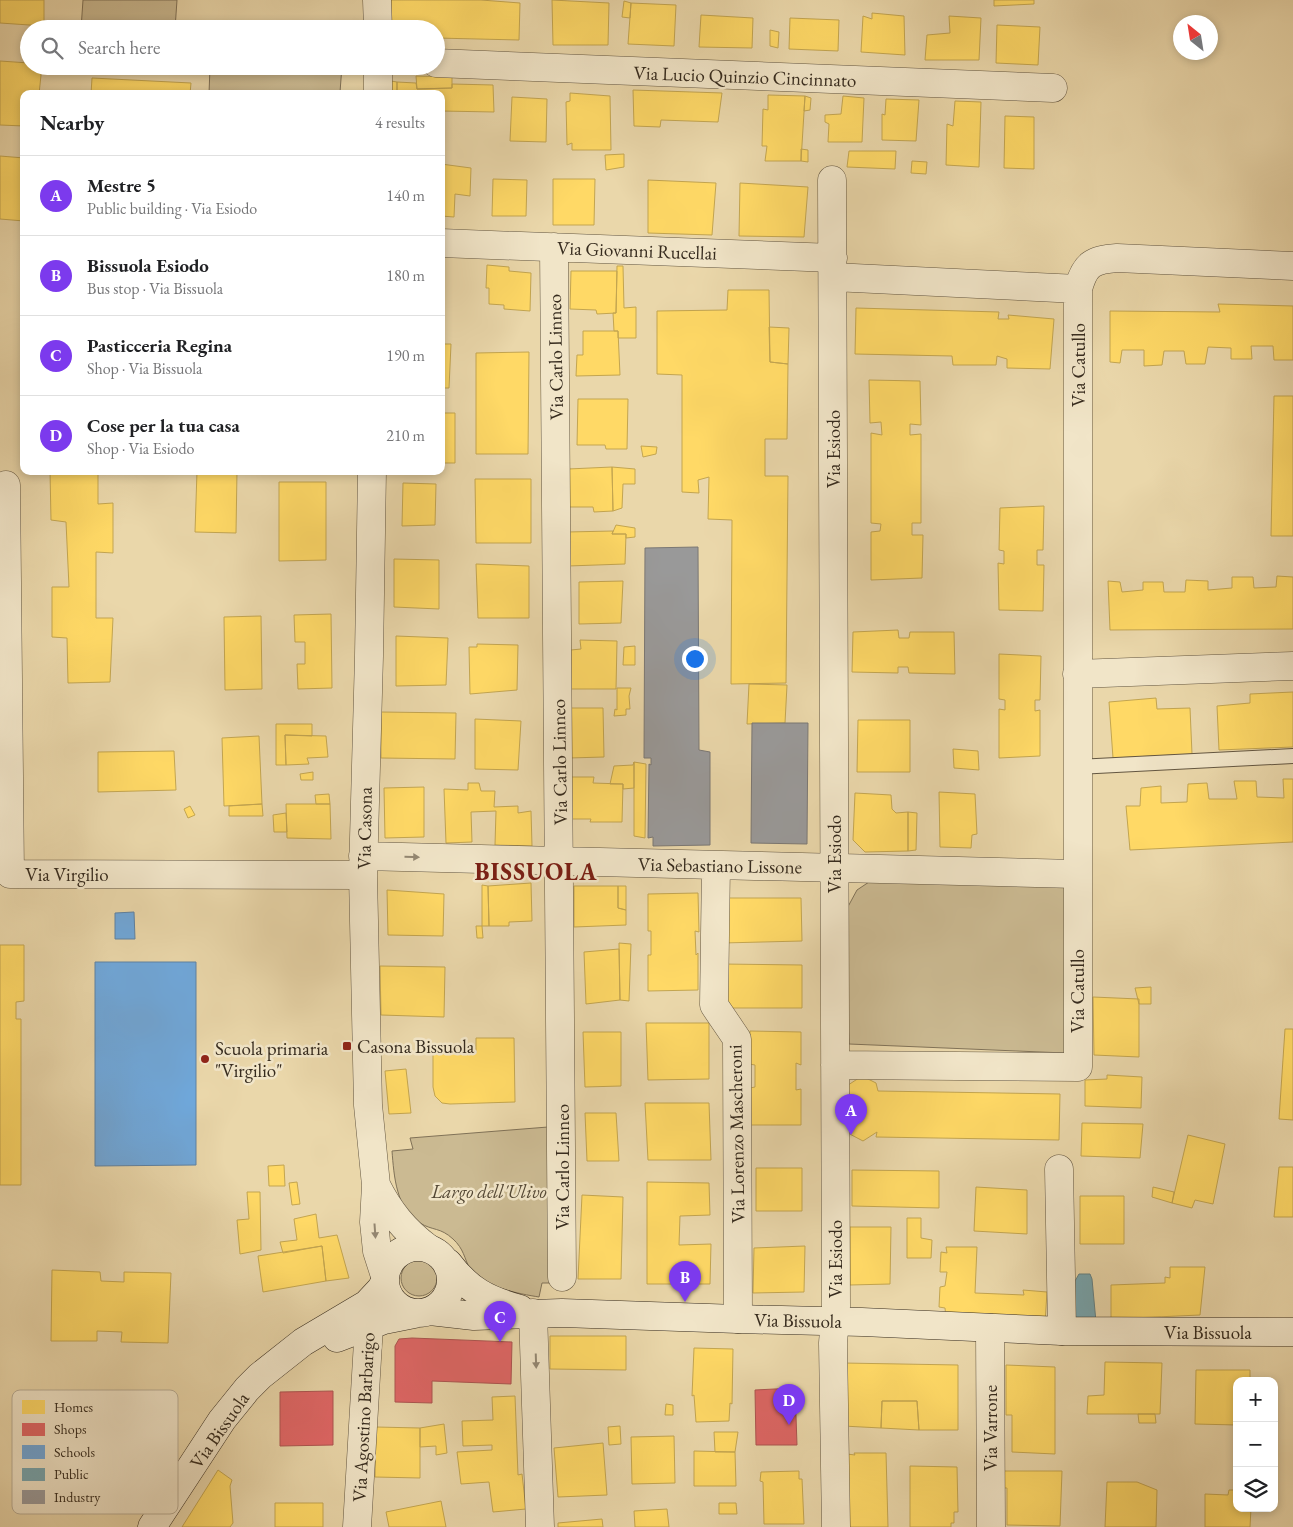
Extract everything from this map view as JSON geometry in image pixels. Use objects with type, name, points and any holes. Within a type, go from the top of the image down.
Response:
[{"type":"street","points":[[377,0],[378,20]]},
{"type":"street","name":"Via Lucio Quinzio Cincinnato","points":[[445,63],[1053,88]]},
{"type":"street","points":[[378,75],[378,90]]},
{"type":"street","name":"Via Esiodo","points":[[832,180],[835,1065],[833,1344],[836,1527]]},
{"type":"street","name":"Via Giovanni Rucellai","points":[[445,243],[554,247],[833,267],[1078,289]]},
{"type":"street","name":"Via Carlo Linneo","points":[[554,247],[562,1277]]},
{"type":"street","name":"Via Catullo","points":[[835,1065],[1078,1066],[1076,874],[1078,289],[1082,273],[1090,265],[1102,259],[1110,258],[1293,266]]},
{"type":"street","name":"Via Casona","points":[[372,475],[363,866],[368,1105],[376,1185],[376,1238],[377,1250],[389,1296],[398,1307],[412,1313],[424,1312]]},
{"type":"street","name":"Via Virgilio","points":[[3,485],[10,874],[363,866]]},
{"type":"street","points":[[1077,674],[1293,666]]},
{"type":"street","name":"Via Sebastiano Lissone","points":[[363,866],[560,861],[1076,874]]},
{"type":"street","name":"Via Lorenzo Mascheroni","points":[[716,865],[714,1005],[737,1039],[738,1319]]},
{"type":"street","points":[[1059,1169],[1062,1331]]},
{"type":"street","name":"Via Casona","points":[[376,1185],[391,1214],[402,1226],[438,1256]]},
{"type":"street","name":"Via Bissuola","points":[[365,1316],[385,1279],[387,1267],[397,1254],[412,1247],[438,1256],[476,1292],[506,1305],[533,1313]]},
{"type":"street","points":[[424,1312],[442,1303],[450,1291],[452,1277],[438,1256]]},
{"type":"street","name":"Via Bissuola","points":[[178,1490],[234,1405],[260,1376],[276,1364],[365,1316],[424,1312],[474,1316],[533,1313],[834,1321],[1062,1331],[1293,1332]]},
{"type":"street","points":[[533,1313],[540,1527]]},
{"type":"street","name":"Via Agostino Barbarigo","points":[[357,1527],[365,1316]]},
{"type":"street","name":"Via Varrone","points":[[990,1328],[990,1527]]},
{"type":"street","name":"Via Bissuola","points":[[152,1527],[161,1514]]},
{"type":"lane","points":[[1077,767],[1293,756]]},
{"type":"lane","points":[[178,1481],[184,1481]]},
{"type":"green space","points":[[83,0],[177,0],[176,20],[82,20]]},
{"type":"green space","points":[[210,75],[341,75],[340,90],[209,90]]},
{"type":"green space","points":[[869,882],[1066,886],[1065,1053],[849,1044],[844,914],[857,890]]},
{"type":"green space","name":"Largo dell'Ulivo","points":[[548,1127],[550,1283],[542,1283],[539,1297],[502,1289],[483,1281],[470,1269],[462,1250],[453,1239],[420,1223],[412,1217],[401,1201],[395,1181],[392,1151],[413,1149],[410,1138]]},
{"type":"green space","points":[[419,1260],[426,1261],[432,1265],[436,1271],[436,1285],[432,1291],[426,1295],[419,1296],[412,1295],[406,1291],[402,1285],[401,1278],[402,1271],[406,1265],[412,1261]]},
{"type":"building: Homes","points":[[0,0],[44,0],[44,20],[20,20],[20,24],[0,23]]},
{"type":"building: Homes","points":[[391,0],[481,0],[520,3],[519,40],[445,38],[445,20],[390,20]]},
{"type":"building: Homes","points":[[552,0],[609,3],[608,45],[553,45]]},
{"type":"building: Homes","points":[[994,0],[1034,0],[1034,4],[994,6]]},
{"type":"building: Homes","points":[[624,1],[631,3],[630,18],[622,17]]},
{"type":"building: Homes","points":[[631,3],[676,5],[674,46],[628,44]]},
{"type":"building: Homes","points":[[872,13],[904,16],[905,55],[861,52],[863,16],[872,19]]},
{"type":"building: Homes","points":[[701,15],[753,18],[752,48],[699,47]]},
{"type":"building: Homes","points":[[949,16],[981,18],[979,60],[925,60],[927,35],[950,33]]},
{"type":"building: Homes","points":[[790,18],[839,20],[838,51],[789,49]]},
{"type":"building: Homes","points":[[997,25],[1040,27],[1038,65],[996,63]]},
{"type":"building: Homes","points":[[770,30],[779,32],[778,48],[770,46]]},
{"type":"building: Homes","points":[[0,61],[20,62],[20,75],[41,75],[39,90],[20,90],[20,126],[0,125]]},
{"type":"building: Homes","points":[[416,76],[452,77],[452,88],[417,89]]},
{"type":"building: Homes","points":[[92,78],[191,83],[190,90],[91,90]]},
{"type":"building: Homes","points":[[391,81],[397,82],[397,90],[391,90]]},
{"type":"building: Homes","points":[[397,82],[416,83],[417,89],[452,88],[452,84],[493,85],[494,112],[445,111],[445,90],[397,90]]},
{"type":"building: Homes","points":[[633,90],[722,93],[718,122],[661,120],[660,127],[634,126]]},
{"type":"building: Homes","points":[[570,93],[610,96],[611,150],[572,150],[572,143],[567,145],[566,102],[570,101]]},
{"type":"building: Homes","points":[[768,95],[805,96],[801,161],[765,161],[767,146],[762,146],[763,109],[768,110]]},
{"type":"building: Homes","points":[[805,96],[811,98],[810,110],[804,111]]},
{"type":"building: Homes","points":[[843,96],[864,98],[862,142],[828,142],[829,124],[825,122],[825,115],[841,114]]},
{"type":"building: Homes","points":[[512,97],[547,99],[546,142],[510,141]]},
{"type":"building: Homes","points":[[886,99],[919,100],[916,141],[882,140],[882,114],[885,115]]},
{"type":"building: Homes","points":[[955,101],[981,102],[979,167],[946,165],[947,124],[953,126]]},
{"type":"building: Homes","points":[[1005,116],[1034,117],[1034,169],[1004,168]]},
{"type":"building: Homes","points":[[801,149],[808,150],[808,162],[801,161]]},
{"type":"building: Homes","points":[[849,151],[896,151],[895,169],[847,167]]},
{"type":"building: Homes","points":[[624,154],[624,167],[606,170],[605,155]]},
{"type":"building: Homes","points":[[0,156],[20,158],[20,221],[0,219]]},
{"type":"building: Homes","points":[[912,161],[927,162],[926,174],[911,173]]},
{"type":"building: Homes","points":[[445,165],[471,168],[470,196],[455,194],[454,217],[445,216]]},
{"type":"building: Homes","points":[[493,179],[527,180],[526,216],[492,216]]},
{"type":"building: Homes","points":[[553,179],[595,179],[594,225],[553,225]]},
{"type":"building: Homes","points":[[648,180],[716,183],[712,235],[648,233]]},
{"type":"building: Homes","points":[[740,183],[808,187],[804,237],[739,236]]},
{"type":"building: Homes","points":[[487,265],[509,267],[509,271],[531,273],[530,311],[504,309],[504,305],[489,304],[489,288],[486,288]]},
{"type":"building: Homes","points":[[617,266],[623,266],[624,308],[636,307],[636,338],[618,338],[618,331],[614,331],[613,313],[616,313]]},
{"type":"building: Homes","points":[[571,271],[617,271],[616,313],[597,314],[596,310],[570,309]]},
{"type":"building: Homes","points":[[728,290],[769,290],[770,362],[788,364],[787,439],[765,439],[765,476],[788,476],[786,683],[731,684],[732,520],[708,519],[709,477],[698,480],[699,493],[682,492],[682,375],[657,374],[657,311],[727,310]]},
{"type":"building: Homes","points":[[1218,304],[1293,306],[1293,360],[1274,360],[1273,346],[1251,346],[1252,359],[1231,359],[1231,348],[1208,347],[1205,364],[1186,364],[1184,351],[1164,351],[1162,365],[1144,366],[1144,350],[1122,350],[1120,363],[1110,362],[1110,311],[1220,312]]},
{"type":"building: Homes","points":[[856,308],[999,312],[998,319],[1009,319],[1008,315],[1054,319],[1050,369],[1007,368],[1007,359],[997,356],[996,365],[953,365],[952,356],[855,354]]},
{"type":"building: Homes","points":[[769,327],[789,328],[788,364],[770,362]]},
{"type":"building: Homes","points":[[583,331],[618,331],[620,375],[576,376],[577,355],[583,355]]},
{"type":"building: Homes","points":[[445,344],[451,344],[449,388],[445,388]]},
{"type":"building: Homes","points":[[529,352],[528,454],[476,454],[476,353]]},
{"type":"building: Homes","points":[[869,380],[920,381],[921,425],[910,424],[910,435],[921,434],[921,523],[912,523],[912,535],[923,535],[922,578],[871,580],[871,532],[880,531],[881,524],[871,523],[871,433],[882,435],[881,422],[870,423]]},
{"type":"building: Homes","points":[[1274,396],[1293,396],[1293,536],[1271,536]]},
{"type":"building: Homes","points":[[578,399],[628,399],[627,449],[606,449],[605,445],[577,445]]},
{"type":"building: Homes","points":[[445,413],[455,413],[455,463],[445,463]]},
{"type":"building: Homes","points":[[641,446],[657,447],[656,454],[643,457]]},
{"type":"building: Homes","points":[[612,467],[635,469],[635,484],[623,484],[622,508],[613,511]]},
{"type":"building: Homes","points":[[612,467],[613,511],[594,512],[593,507],[568,507],[568,469]]},
{"type":"building: Homes","points":[[50,475],[98,475],[98,504],[113,503],[113,553],[96,552],[96,618],[113,618],[110,682],[68,683],[67,638],[52,637],[52,587],[69,587],[66,522],[51,520]]},
{"type":"building: Homes","points":[[197,475],[237,475],[236,533],[195,532]]},
{"type":"building: Homes","points":[[475,479],[531,479],[531,543],[476,543]]},
{"type":"building: Homes","points":[[279,482],[326,482],[326,560],[279,561]]},
{"type":"building: Homes","points":[[403,483],[436,484],[435,525],[402,526]]},
{"type":"building: Homes","points":[[1044,506],[1043,550],[1037,550],[1037,565],[1044,565],[1043,611],[999,610],[998,563],[1004,564],[1004,551],[999,550],[1000,508]]},
{"type":"building: Homes","points":[[616,525],[635,528],[635,537],[626,538],[626,534],[612,534]]},
{"type":"building: Homes","points":[[613,531],[612,534],[626,534],[625,564],[568,566],[567,532]]},
{"type":"building: Homes","points":[[394,559],[439,560],[439,609],[394,607]]},
{"type":"building: Homes","points":[[476,564],[529,566],[529,618],[478,618]]},
{"type":"building: Homes","points":[[1277,576],[1293,577],[1293,629],[1110,630],[1108,581],[1120,582],[1122,592],[1143,590],[1143,582],[1163,582],[1164,592],[1185,592],[1186,580],[1208,581],[1208,590],[1232,588],[1232,577],[1253,577],[1254,588],[1276,587]]},
{"type":"building: Homes","points":[[623,581],[621,623],[579,624],[579,582]]},
{"type":"building: Homes","points":[[331,614],[332,688],[298,689],[297,664],[305,664],[305,642],[295,642],[294,615]]},
{"type":"building: Homes","points":[[261,616],[262,689],[225,690],[224,617]]},
{"type":"building: Homes","points":[[898,630],[899,638],[909,638],[910,632],[954,632],[955,674],[909,673],[908,667],[898,667],[898,673],[852,672],[853,632]]},
{"type":"building: Homes","points":[[396,636],[448,638],[446,685],[396,686]]},
{"type":"building: Homes","points":[[580,640],[617,641],[616,689],[571,689],[571,650],[581,649]]},
{"type":"building: Homes","points":[[477,644],[518,645],[517,690],[470,694],[469,647],[477,647]]},
{"type":"building: Homes","points":[[635,646],[635,665],[623,665],[624,647]]},
{"type":"building: Homes","points":[[999,654],[1041,656],[1040,700],[1035,700],[1035,711],[1040,710],[1040,756],[999,758],[999,709],[1005,710],[1005,700],[999,699]]},
{"type":"building: Homes","points":[[749,684],[787,685],[785,723],[747,724]]},
{"type":"building: Homes","points":[[617,688],[631,688],[629,696],[630,709],[626,709],[626,715],[614,716],[615,709],[617,710]]},
{"type":"building: Homes","points":[[1293,692],[1293,747],[1219,750],[1217,706],[1250,703],[1250,694]]},
{"type":"building: Homes","points":[[1156,698],[1157,709],[1190,708],[1192,754],[1113,758],[1109,702]]},
{"type":"building: Homes","points":[[568,708],[603,708],[604,757],[569,758]]},
{"type":"building: Homes","points":[[381,712],[456,713],[455,759],[381,758]]},
{"type":"building: Homes","points":[[475,719],[521,721],[518,770],[475,769]]},
{"type":"building: Homes","points":[[858,720],[910,720],[910,772],[857,772]]},
{"type":"building: Homes","points":[[276,724],[312,724],[312,736],[285,735],[286,765],[276,765]]},
{"type":"building: Homes","points":[[285,735],[326,736],[328,757],[307,758],[309,764],[286,765]]},
{"type":"building: Homes","points":[[259,736],[262,804],[224,806],[222,738]]},
{"type":"building: Homes","points":[[953,749],[978,751],[979,770],[954,768]]},
{"type":"building: Homes","points":[[174,751],[176,790],[98,792],[98,752]]},
{"type":"building: Homes","points":[[634,762],[646,764],[645,838],[634,836]]},
{"type":"building: Homes","points":[[634,762],[634,788],[623,789],[623,784],[610,784],[614,766],[633,765]]},
{"type":"building: Homes","points":[[313,772],[313,780],[301,780],[300,774]]},
{"type":"building: Homes","points":[[570,777],[594,777],[593,783],[623,784],[622,822],[590,822],[591,819],[571,819]]},
{"type":"building: Homes","points":[[1283,779],[1293,779],[1293,842],[1130,850],[1126,806],[1140,806],[1141,788],[1161,786],[1161,803],[1187,802],[1188,784],[1207,783],[1209,799],[1237,799],[1234,781],[1256,781],[1257,797],[1284,798]]},
{"type":"building: Homes","points":[[468,783],[479,783],[481,791],[495,791],[494,807],[518,806],[518,813],[531,811],[532,846],[495,845],[496,811],[471,812],[472,842],[446,843],[444,789],[468,790]]},
{"type":"building: Homes","points":[[424,787],[424,837],[385,838],[384,788]]},
{"type":"building: Homes","points":[[939,792],[975,794],[977,834],[972,835],[971,848],[940,847]]},
{"type":"building: Homes","points":[[855,793],[891,795],[892,809],[896,813],[908,812],[908,851],[865,852],[853,840]]},
{"type":"building: Homes","points":[[329,794],[330,804],[316,804],[315,795]]},
{"type":"building: Homes","points":[[262,804],[263,816],[229,816],[229,806]]},
{"type":"building: Homes","points":[[286,804],[330,804],[331,839],[287,838]]},
{"type":"building: Homes","points":[[190,806],[195,815],[188,818],[184,809]]},
{"type":"building: Homes","points":[[908,812],[917,813],[916,850],[908,851]]},
{"type":"building: Homes","points":[[286,813],[287,832],[274,832],[273,815]]},
{"type":"building: Homes","points":[[531,883],[532,921],[509,922],[509,926],[489,926],[488,886]]},
{"type":"building: Homes","points":[[482,885],[488,886],[489,926],[482,926]]},
{"type":"building: Homes","points":[[574,886],[618,886],[618,908],[626,910],[626,925],[574,927]]},
{"type":"building: Homes","points":[[618,886],[626,886],[626,910],[618,908]]},
{"type":"building: Homes","points":[[387,890],[444,894],[443,936],[388,935]]},
{"type":"building: Homes","points":[[698,893],[699,932],[695,931],[696,955],[698,953],[698,990],[648,991],[648,955],[651,955],[651,931],[648,931],[648,894]]},
{"type":"building: Homes","points":[[722,898],[801,898],[802,941],[723,943]]},
{"type":"building: Homes","points":[[476,926],[482,926],[483,938],[477,938]]},
{"type":"building: Homes","points":[[619,943],[631,944],[629,1001],[620,1000]]},
{"type":"building: Homes","points":[[0,945],[24,945],[24,1001],[16,1002],[16,1019],[21,1019],[21,1185],[0,1185]]},
{"type":"building: Homes","points":[[619,949],[620,1000],[586,1004],[584,952]]},
{"type":"building: Homes","points":[[722,964],[802,965],[802,1008],[722,1008]]},
{"type":"building: Homes","points":[[380,966],[445,967],[444,1017],[381,1015]]},
{"type":"building: Homes","points":[[1151,987],[1151,1004],[1139,1004],[1135,988]]},
{"type":"building: Homes","points":[[1093,997],[1139,999],[1139,1057],[1094,1055]]},
{"type":"building: Homes","points":[[646,1023],[709,1023],[709,1079],[648,1080]]},
{"type":"building: Homes","points":[[1285,1029],[1293,1029],[1293,1120],[1279,1119]]},
{"type":"building: Homes","points":[[750,1031],[801,1032],[801,1065],[796,1063],[796,1090],[801,1089],[801,1125],[749,1125],[750,1088],[755,1087],[755,1065],[749,1064]]},
{"type":"building: Homes","points":[[583,1032],[621,1032],[621,1086],[585,1087]]},
{"type":"building: Homes","points":[[476,1038],[514,1038],[515,1102],[450,1104],[442,1103],[435,1096],[433,1087],[433,1054],[476,1053]]},
{"type":"building: Homes","points":[[406,1069],[411,1113],[389,1114],[385,1071]]},
{"type":"building: Homes","points":[[1107,1075],[1142,1077],[1141,1108],[1085,1106],[1085,1080],[1107,1079]]},
{"type":"building: Homes","points":[[862,1076],[876,1083],[878,1091],[1060,1094],[1059,1140],[876,1137],[877,1132],[863,1141],[842,1130],[842,1089]]},
{"type":"building: Homes","points":[[645,1103],[709,1103],[711,1160],[648,1160]]},
{"type":"building: Homes","points":[[585,1113],[616,1113],[619,1161],[587,1161]]},
{"type":"building: Homes","points":[[1082,1123],[1143,1124],[1140,1158],[1081,1156]]},
{"type":"building: Homes","points":[[1188,1135],[1225,1144],[1213,1204],[1195,1200],[1192,1208],[1172,1203]]},
{"type":"building: Homes","points":[[284,1165],[285,1186],[269,1186],[268,1166]]},
{"type":"building: Homes","points":[[1279,1167],[1293,1167],[1293,1217],[1274,1217]]},
{"type":"building: Homes","points":[[756,1168],[802,1168],[802,1211],[756,1211]]},
{"type":"building: Homes","points":[[852,1170],[939,1171],[939,1208],[852,1206]]},
{"type":"building: Homes","points":[[297,1182],[300,1204],[292,1205],[289,1183]]},
{"type":"building: Homes","points":[[647,1182],[709,1183],[710,1215],[680,1216],[679,1245],[711,1244],[710,1284],[647,1284]]},
{"type":"building: Homes","points":[[976,1187],[1027,1190],[1027,1234],[974,1231]]},
{"type":"building: Homes","points":[[1153,1187],[1174,1192],[1172,1203],[1152,1197]]},
{"type":"building: Homes","points":[[247,1192],[260,1192],[261,1250],[240,1254],[237,1220],[249,1219]]},
{"type":"building: Homes","points":[[582,1195],[623,1197],[621,1279],[578,1279]]},
{"type":"building: Homes","points":[[1080,1196],[1124,1196],[1124,1244],[1080,1244]]},
{"type":"building: Homes","points":[[316,1214],[319,1238],[337,1235],[349,1278],[326,1281],[322,1246],[283,1253],[280,1242],[297,1240],[294,1219]]},
{"type":"building: Homes","points":[[907,1218],[921,1218],[921,1238],[932,1240],[931,1258],[907,1258]]},
{"type":"building: Homes","points":[[850,1227],[891,1227],[890,1284],[850,1285]]},
{"type":"building: Homes","points":[[322,1246],[326,1281],[263,1292],[258,1256]]},
{"type":"building: Homes","points":[[805,1246],[804,1292],[753,1293],[754,1248]]},
{"type":"building: Homes","points":[[946,1247],[977,1247],[975,1293],[1024,1295],[1023,1290],[1047,1292],[1045,1323],[946,1318],[945,1308],[939,1307],[940,1287],[945,1286],[947,1272],[940,1272],[941,1252],[947,1253]]},
{"type":"building: Homes","points":[[1170,1267],[1205,1267],[1200,1315],[1111,1319],[1111,1285],[1165,1283],[1165,1277],[1170,1278]]},
{"type":"building: Homes","points":[[52,1270],[100,1272],[101,1281],[124,1282],[124,1272],[171,1273],[168,1343],[121,1342],[122,1332],[97,1331],[97,1341],[51,1341]]},
{"type":"building: Homes","points":[[550,1336],[626,1336],[626,1370],[550,1369]]},
{"type":"building: Homes","points":[[694,1348],[733,1349],[732,1404],[730,1403],[729,1421],[696,1422],[694,1395],[692,1396]]},
{"type":"building: Homes","points":[[1105,1362],[1162,1363],[1160,1414],[1087,1414],[1088,1396],[1104,1395]]},
{"type":"building: Homes","points":[[843,1363],[958,1365],[958,1430],[919,1430],[917,1401],[882,1401],[881,1428],[843,1426]]},
{"type":"building: Homes","points":[[1006,1365],[1055,1367],[1055,1454],[1012,1452],[1012,1415],[1006,1415]]},
{"type":"building: Homes","points":[[1196,1370],[1250,1370],[1250,1377],[1233,1377],[1233,1425],[1195,1424]]},
{"type":"building: Homes","points":[[515,1396],[518,1475],[522,1474],[526,1509],[493,1512],[489,1482],[461,1484],[457,1452],[492,1450],[492,1445],[463,1446],[462,1421],[493,1420],[492,1397]]},
{"type":"building: Homes","points":[[882,1401],[917,1401],[919,1430],[881,1428]]},
{"type":"building: Homes","points":[[666,1404],[673,1405],[673,1415],[665,1415]]},
{"type":"building: Homes","points":[[1138,1414],[1155,1414],[1156,1423],[1139,1423]]},
{"type":"building: Homes","points":[[444,1424],[447,1453],[436,1455],[436,1446],[420,1447],[420,1428]]},
{"type":"building: Homes","points":[[620,1426],[621,1444],[609,1445],[608,1427]]},
{"type":"building: Homes","points":[[376,1427],[420,1428],[420,1478],[375,1477]]},
{"type":"building: Homes","points":[[714,1432],[738,1432],[735,1452],[715,1452]]},
{"type":"building: Homes","points":[[674,1436],[675,1483],[632,1484],[631,1437]]},
{"type":"building: Homes","points":[[603,1443],[607,1495],[558,1497],[554,1448]]},
{"type":"building: Homes","points":[[694,1451],[735,1452],[736,1486],[694,1486]]},
{"type":"building: Homes","points":[[854,1453],[886,1453],[888,1527],[848,1527],[847,1454],[855,1455]]},
{"type":"building: Homes","points":[[910,1466],[957,1467],[958,1512],[954,1512],[954,1523],[951,1523],[951,1527],[910,1527]]},
{"type":"building: Homes","points":[[218,1470],[232,1480],[230,1486],[233,1523],[230,1527],[182,1527]]},
{"type":"building: Homes","points":[[799,1471],[799,1479],[802,1479],[804,1524],[764,1524],[763,1482],[760,1481],[761,1472]]},
{"type":"building: Homes","points":[[1003,1471],[1062,1471],[1060,1526],[1007,1525],[1007,1488],[1003,1488]]},
{"type":"building: Homes","points":[[1107,1482],[1137,1482],[1157,1490],[1156,1527],[1105,1527]]},
{"type":"building: Homes","points":[[1229,1490],[1233,1490],[1233,1512],[1251,1512],[1250,1527],[1205,1527],[1205,1494],[1228,1495]]},
{"type":"building: Homes","points":[[441,1501],[446,1527],[389,1527],[386,1512]]},
{"type":"building: Homes","points":[[275,1503],[323,1503],[323,1527],[275,1527]]},
{"type":"building: Homes","points":[[719,1503],[736,1503],[737,1514],[719,1514]]},
{"type":"building: Homes","points":[[667,1509],[669,1527],[635,1527],[634,1511]]},
{"type":"building: Homes","points":[[602,1519],[603,1527],[558,1527],[558,1523]]},
{"type":"building: Shops","points":[[399,1339],[512,1342],[511,1384],[432,1381],[432,1403],[395,1402],[395,1346]]},
{"type":"building: Shops","points":[[795,1388],[797,1445],[756,1445],[755,1390]]},
{"type":"building: Shops","points":[[333,1391],[333,1445],[280,1446],[280,1392]]},
{"type":"building: Schools","points":[[134,912],[135,939],[115,939],[115,913]]},
{"type":"building: Schools","points":[[95,962],[196,962],[196,1165],[95,1166]]},
{"type":"building: Public","points":[[1079,1274],[1090,1274],[1092,1279],[1096,1322],[1075,1322],[1075,1281]]},
{"type":"building: Industry","points":[[698,547],[699,750],[710,752],[710,845],[653,846],[653,837],[648,838],[649,764],[651,765],[651,758],[644,758],[645,548]]},
{"type":"building: Industry","points":[[752,723],[808,723],[807,844],[751,843]]},
{"type":"place","name":"Casona Bissuola","points":[[347,1046]]},
{"type":"place","name":"Scuola primaria \"Virgilio\"","points":[[205,1059]]},
{"type":"place","name":"Mestre 5","points":[[851,1135]]},
{"type":"place","name":"Bissuola Esiodo","points":[[685,1302]]},
{"type":"place","name":"Pasticceria Regina","points":[[500,1342]]},
{"type":"place","name":"Cose per la tua casa","points":[[789,1425]]},
{"type":"district","name":"BISSUOLA","points":[[536,872]]}]
